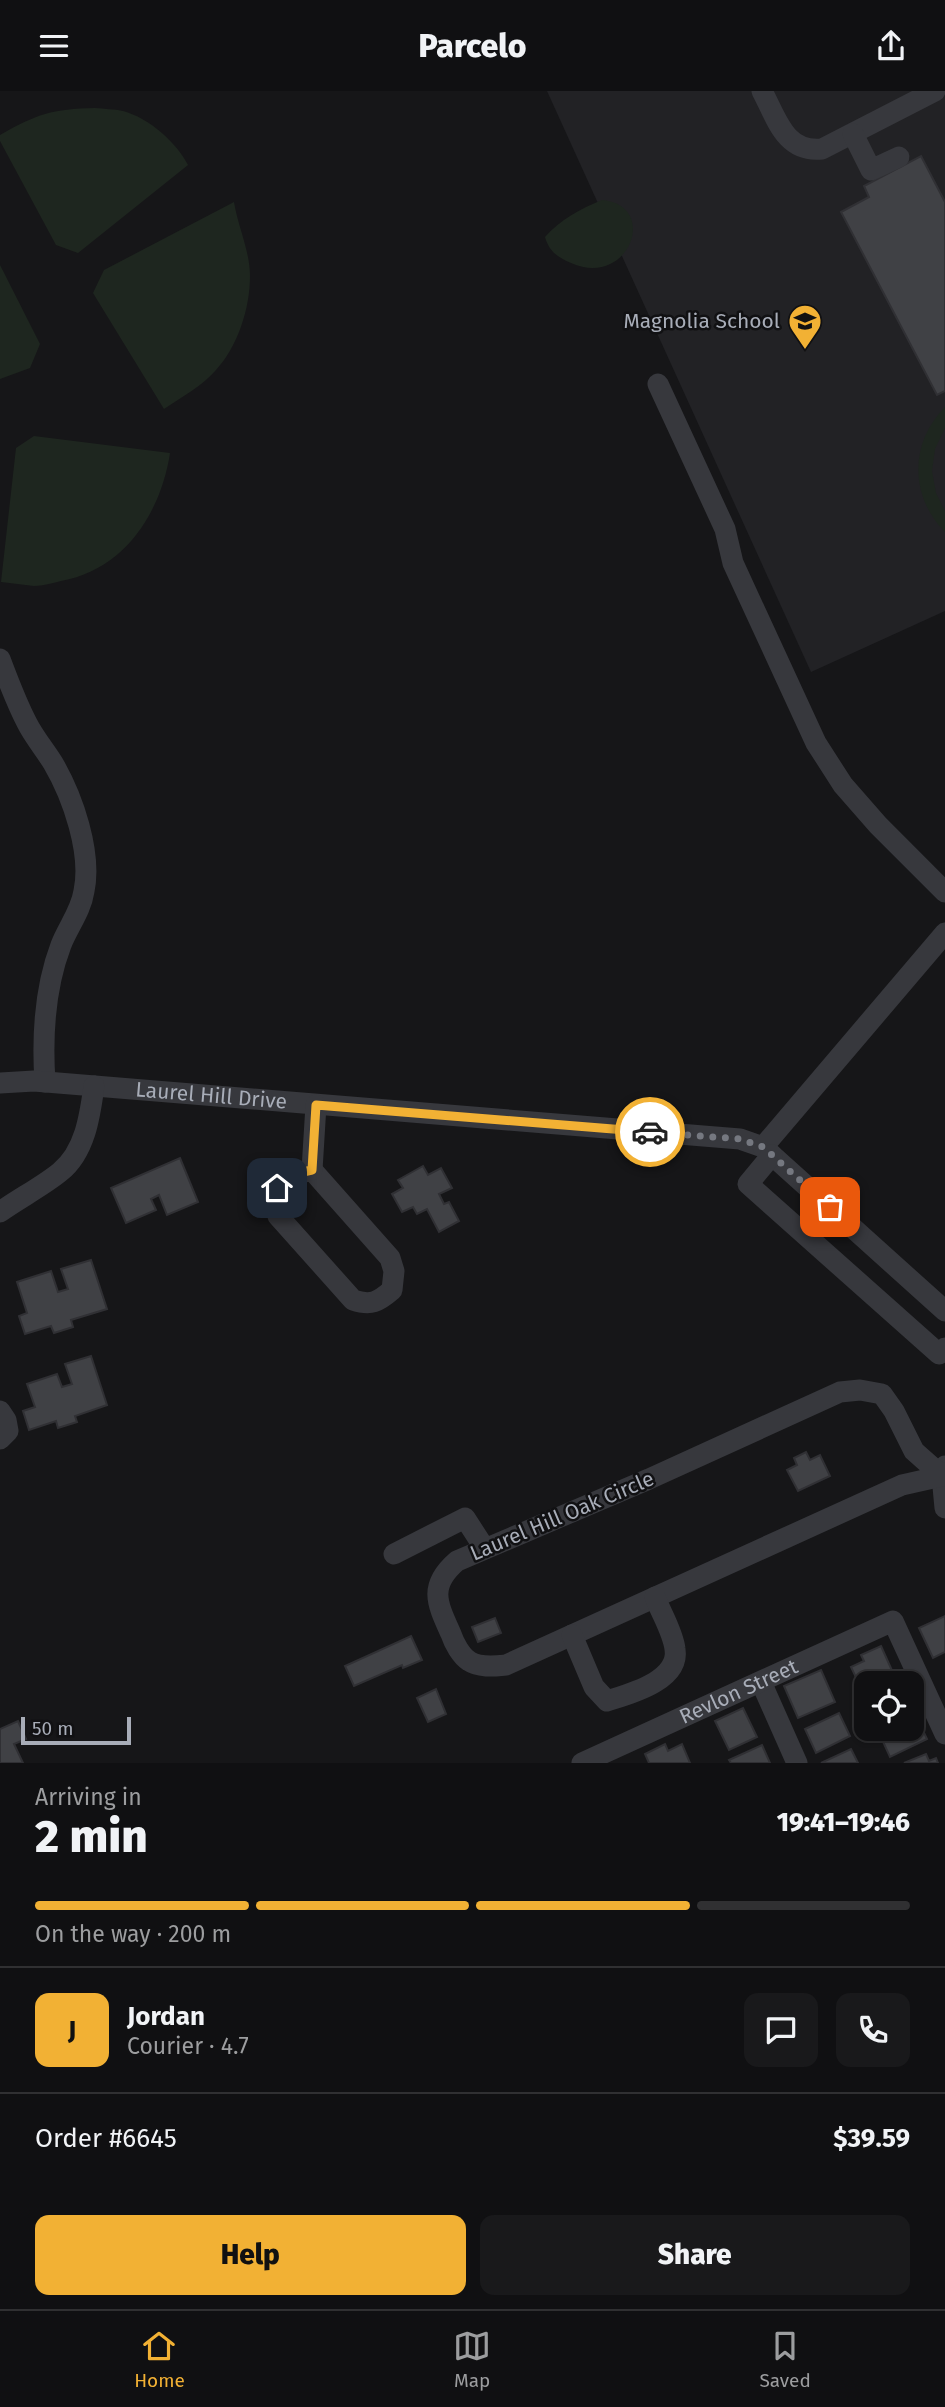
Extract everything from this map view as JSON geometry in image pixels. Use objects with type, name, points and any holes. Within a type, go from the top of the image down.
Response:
[{"type":"street","points":[[762,91],[790,141],[800,148],[822,149],[935,91]]},
{"type":"street","points":[[853,134],[871,170],[899,156]]},
{"type":"street","points":[[658,384],[725,529],[733,563],[816,743],[844,785],[869,815],[945,892]]},
{"type":"street","points":[[0,659],[28,725],[55,765],[74,812],[84,847],[84,891],[53,968],[43,1051],[45,1082]]},
{"type":"street","points":[[945,933],[767,1151],[748,1184],[939,1354],[945,1348]]},
{"type":"street","name":"Laurel Hill Drive","points":[[0,1083],[45,1082],[740,1139],[767,1151],[945,1311]]},
{"type":"street","points":[[0,1212],[61,1171],[76,1153],[89,1122],[94,1086]]},
{"type":"street","points":[[312,1170],[290,1175],[277,1188],[275,1200],[278,1216],[353,1300],[368,1305],[379,1301],[392,1290],[394,1271],[390,1258],[312,1170],[316,1105]]},
{"type":"street","name":"Laurel Hill Oak Circle","points":[[860,1390],[882,1394],[915,1451],[944,1472],[902,1485],[506,1665],[485,1667],[469,1661],[455,1644],[439,1607],[437,1591],[444,1572],[457,1561],[649,1479],[839,1392],[860,1390]]},
{"type":"street","points":[[0,1411],[6,1420],[8,1431],[0,1439]]},
{"type":"street","points":[[944,1472],[945,1508]]},
{"type":"street","points":[[394,1554],[465,1518],[485,1549]]},
{"type":"street","points":[[572,1636],[594,1687],[607,1701],[648,1687],[670,1670],[676,1651],[655,1597]]},
{"type":"street","name":"Revlon Street","points":[[582,1763],[622,1755],[761,1682],[893,1621],[945,1734]]},
{"type":"street","points":[[761,1682],[797,1763]]},
{"type":"shaded area","name":"Magnolia School","points":[[547,91],[945,91],[945,611],[811,672]]},
{"type":"shaded area","points":[[95,108],[123,111],[152,125],[169,140],[188,165],[78,253],[56,245],[0,141],[0,135],[45,114]]},
{"type":"shaded area","points":[[602,200],[620,205],[630,216],[633,229],[630,243],[622,256],[608,265],[591,268],[571,263],[554,253],[545,237],[571,215]]},
{"type":"shaded area","points":[[234,202],[250,276],[248,301],[241,326],[231,350],[216,370],[164,409],[93,293],[104,270]]},
{"type":"shaded area","points":[[0,265],[40,344],[30,368],[0,379]]},
{"type":"shaded area","points":[[945,407],[945,428],[935,449],[932,471],[936,493],[945,511],[945,532],[925,503],[918,470],[925,437],[933,421]]},
{"type":"shaded area","points":[[34,436],[170,453],[158,497],[148,517],[121,551],[103,565],[83,575],[34,586],[1,582],[16,448]]},
{"type":"building","points":[[921,156],[945,202],[945,391],[937,395],[841,212],[869,197],[864,186]]},
{"type":"building","points":[[180,1158],[198,1202],[167,1215],[159,1195],[151,1199],[156,1210],[126,1223],[111,1188]]},
{"type":"building","points":[[423,1166],[428,1175],[441,1168],[452,1188],[439,1194],[444,1204],[449,1202],[459,1221],[439,1232],[427,1209],[417,1214],[413,1207],[402,1212],[392,1194],[403,1188],[398,1180]]},
{"type":"building","points":[[91,1260],[107,1309],[71,1320],[73,1327],[54,1333],[51,1326],[25,1334],[19,1316],[27,1313],[17,1282],[51,1271],[58,1292],[68,1289],[61,1269]]},
{"type":"building","points":[[91,1356],[107,1405],[75,1416],[77,1422],[58,1428],[56,1421],[29,1430],[23,1411],[35,1407],[27,1384],[57,1374],[62,1387],[72,1384],[65,1364]]},
{"type":"building","points":[[806,1452],[810,1460],[820,1455],[830,1476],[798,1491],[787,1470],[797,1465],[794,1458]]},
{"type":"building","points":[[945,1616],[945,1652],[933,1658],[919,1628]]},
{"type":"building","points":[[495,1618],[501,1633],[478,1642],[472,1627]]},
{"type":"building","points":[[411,1636],[422,1660],[403,1668],[402,1665],[354,1686],[345,1666]]},
{"type":"building","points":[[881,1646],[892,1671],[854,1671],[854,1673],[851,1667],[864,1661],[861,1655]]},
{"type":"building","points":[[821,1670],[835,1702],[798,1718],[784,1686]]},
{"type":"building","points":[[436,1689],[446,1714],[428,1722],[417,1698]]},
{"type":"building","points":[[743,1708],[757,1737],[729,1750],[715,1721]]},
{"type":"building","points":[[839,1713],[850,1736],[816,1753],[805,1729]]},
{"type":"building","points":[[18,1721],[26,1739],[14,1744],[23,1763],[0,1763],[0,1729]]},
{"type":"building","points":[[883,1741],[923,1741],[890,1757]]},
{"type":"building","points":[[665,1744],[668,1751],[682,1744],[690,1763],[649,1763],[645,1754]]},
{"type":"building","points":[[762,1745],[770,1763],[731,1763],[729,1760]]},
{"type":"building","points":[[851,1749],[858,1763],[821,1763]]},
{"type":"building","points":[[926,1754],[929,1761],[936,1758],[938,1763],[904,1763]]},
{"type":"way so far","points":[[650,1132],[740,1139],[763,1147],[830,1207]]},
{"type":"place","name":"Magnolia School","points":[[805,351]]},
{"type":"route","points":[[277,1188],[290,1175],[312,1170],[316,1105],[650,1132]]}]
